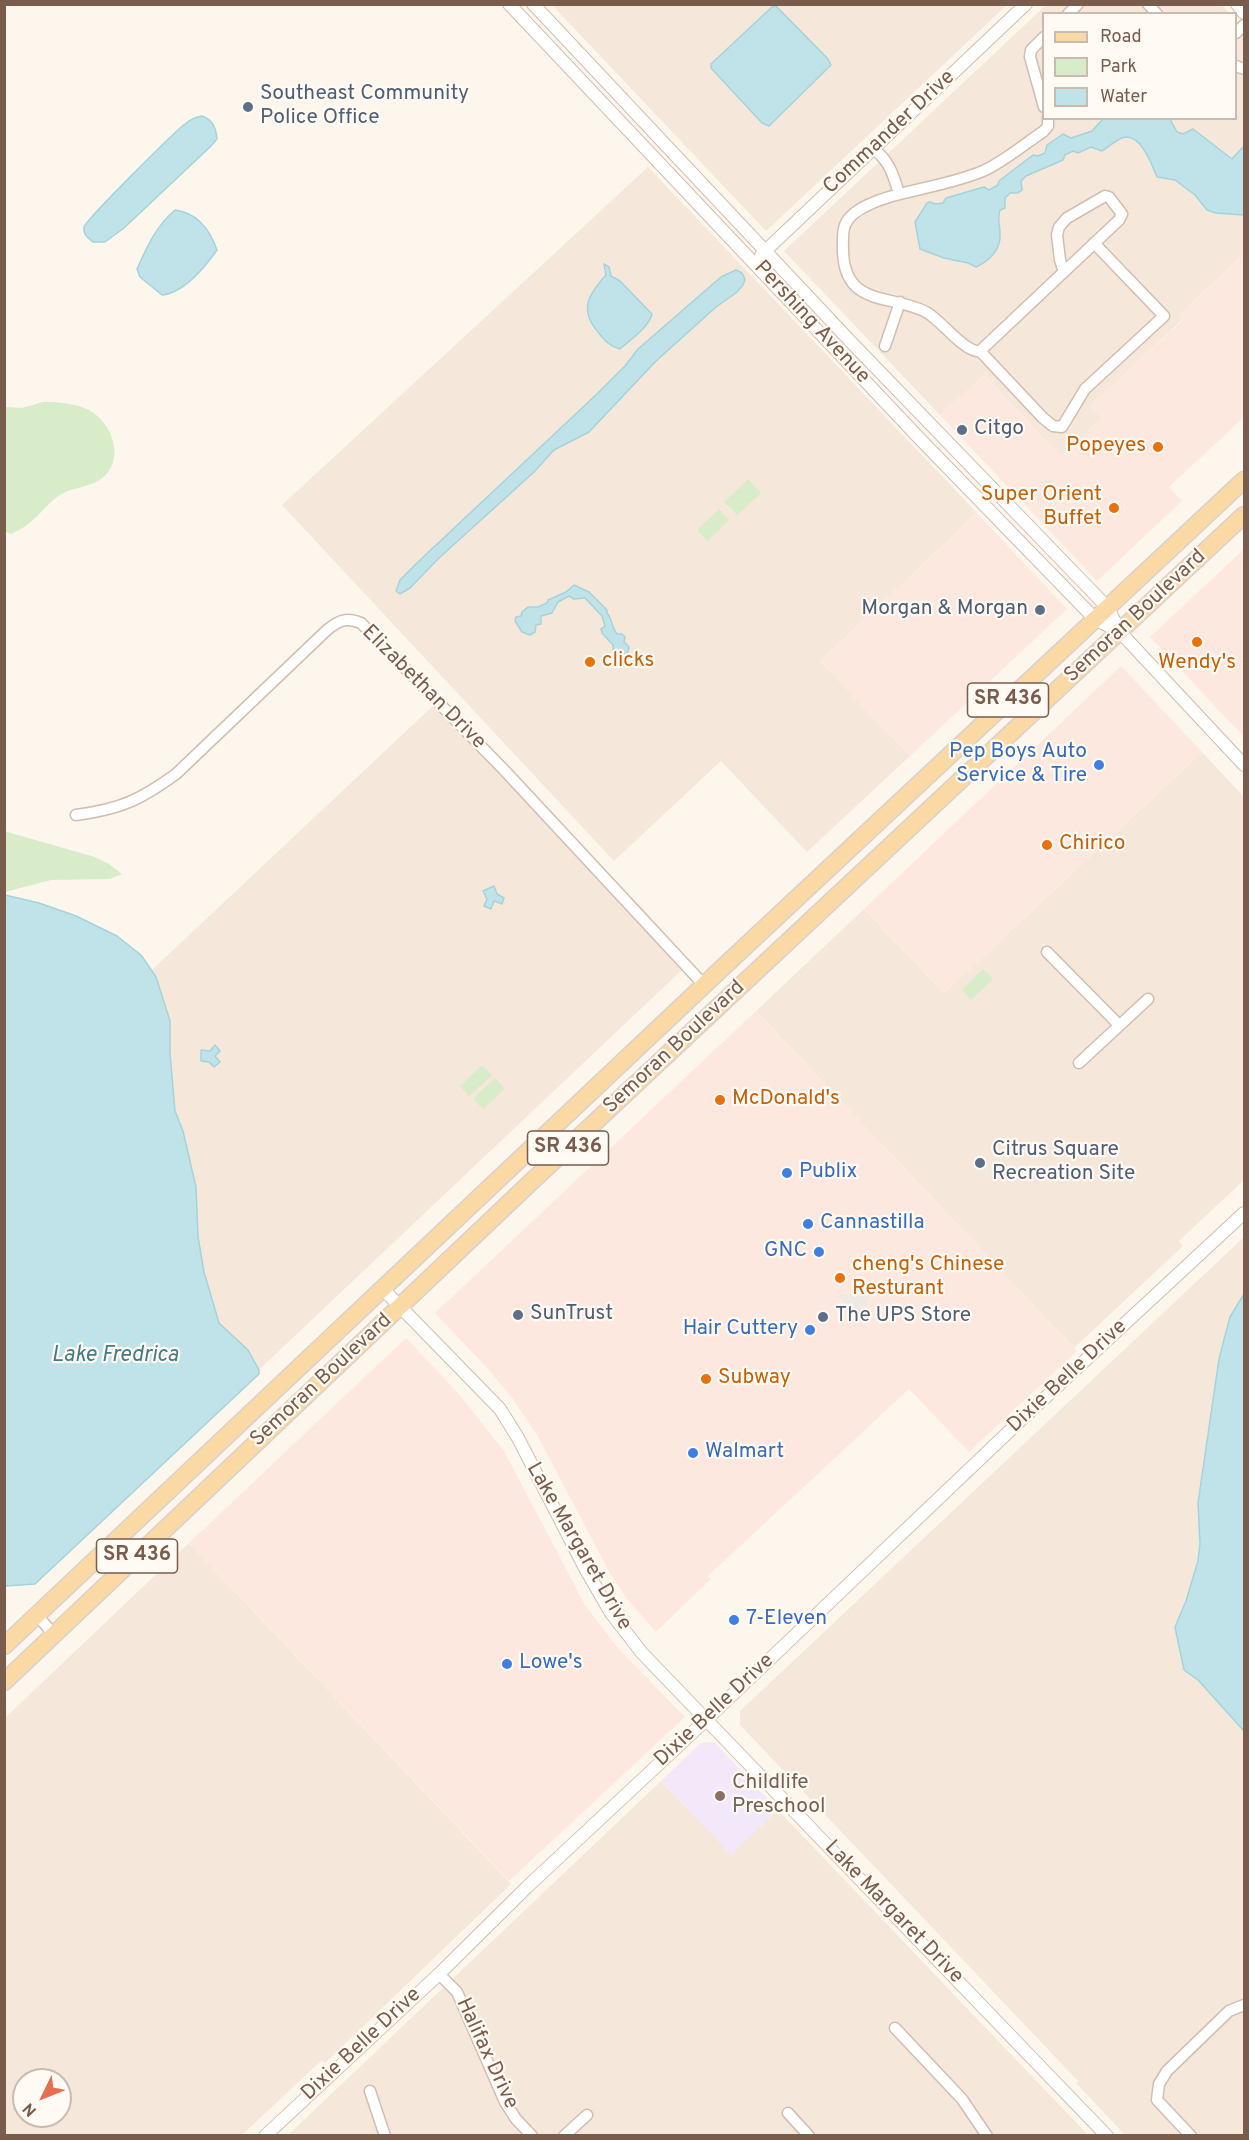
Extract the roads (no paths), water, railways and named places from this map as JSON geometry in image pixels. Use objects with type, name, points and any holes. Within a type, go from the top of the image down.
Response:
[{"type":"main road","name":"Semoran Boulevard","points":[[4,1646],[686,1002],[1245,480]]},
{"type":"main road","name":"Semoran Boulevard","points":[[4,1682],[644,1077],[1245,515]]},
{"type":"main road","points":[[894,844],[909,817],[912,790]]},
{"type":"main road","points":[[761,967],[764,943],[780,914]]},
{"type":"main road","points":[[644,1077],[642,1065],[647,1053],[683,1018],[686,1002]]},
{"type":"main road","points":[[180,1515],[179,1502],[183,1489],[212,1448]]},
{"type":"street","name":"Pershing Avenue","points":[[509,4],[957,478],[1102,614],[1245,765]]},
{"type":"street","name":"Pershing Avenue","points":[[533,4],[766,250],[1102,614]]},
{"type":"street","name":"Commander Drive","points":[[753,262],[1026,4]]},
{"type":"street","points":[[1237,4],[1245,13]]},
{"type":"street","points":[[1042,39],[1030,50],[1042,100]]},
{"type":"street","points":[[1048,120],[1048,126],[1044,131],[984,171],[872,202],[850,218],[845,225],[844,266],[847,276],[871,298],[900,302],[927,312],[952,332],[968,349],[980,351],[1064,272],[1094,243],[1119,220],[1122,214],[1109,197],[1105,196],[1061,222],[1057,235],[1064,272]]},
{"type":"street","points":[[873,149],[888,165],[899,194]]},
{"type":"street","points":[[980,351],[1043,418],[1053,426],[1062,427],[1085,389],[1164,316],[1094,243]]},
{"type":"street","points":[[767,277],[780,266]]},
{"type":"street","points":[[885,346],[900,302]]},
{"type":"street","name":"Elizabethan Drive","points":[[76,814],[103,811],[127,804],[148,794],[176,774],[336,622],[345,619],[355,621],[361,623],[506,772],[704,986]]},
{"type":"street","points":[[1047,952],[1119,1025]]},
{"type":"street","points":[[1079,1063],[1148,999]]},
{"type":"street","name":"Dixie Belle Drive","points":[[265,2136],[439,1974],[527,1887],[1021,1420],[1245,1213]]},
{"type":"street","name":"Lake Margaret Drive","points":[[383,1289],[500,1409],[518,1438],[611,1613],[642,1653],[1107,2136]]},
{"type":"street","points":[[36,1615],[54,1635]]},
{"type":"street","name":"Halifax Drive","points":[[439,1974],[457,1992],[505,2102],[516,2119],[532,2136]]},
{"type":"street","points":[[1191,2136],[1157,2100],[1159,2084],[1167,2071],[1229,2011],[1245,2005]]},
{"type":"street","points":[[895,2028],[962,2099],[987,2136]]},
{"type":"street","points":[[370,2091],[385,2136]]},
{"type":"street","points":[[788,2113],[809,2136]]},
{"type":"street","points":[[564,2136],[586,2115]]},
{"type":"water","points":[[776,6],[828,59],[831,65],[769,126],[762,123],[711,68],[711,64],[772,7]]},
{"type":"water","points":[[202,116],[211,122],[216,131],[217,139],[210,147],[124,228],[105,242],[93,242],[88,238],[84,227],[99,209],[178,130],[191,120]]},
{"type":"water","points":[[1102,120],[1171,120],[1177,132],[1183,134],[1193,129],[1232,159],[1243,147],[1244,215],[1207,210],[1195,195],[1175,180],[1157,177],[1140,144],[1128,137],[1119,139],[1102,151],[1091,147],[1078,153],[1073,151],[1065,155],[1063,160],[1026,176],[1021,181],[1022,190],[1018,193],[1010,193],[1005,198],[1005,208],[999,213],[1000,240],[990,258],[981,265],[976,267],[920,249],[915,222],[927,203],[943,203],[946,198],[984,187],[989,190],[1033,155],[1038,156],[1045,153],[1047,145],[1063,134],[1071,138],[1092,131]]},
{"type":"water","points":[[175,210],[197,219],[207,229],[217,250],[186,284],[178,290],[162,295],[140,277],[137,269],[157,230]]},
{"type":"water","points":[[604,264],[609,267],[611,276],[620,281],[652,314],[643,328],[620,349],[605,341],[592,324],[587,310],[594,289],[606,275]]},
{"type":"water","points":[[736,270],[742,273],[745,279],[736,293],[716,307],[655,362],[589,432],[554,450],[534,472],[439,558],[410,588],[400,594],[396,591],[400,580],[419,561],[597,394],[625,366],[638,349],[721,277]]},
{"type":"water","points":[[574,585],[589,592],[607,610],[615,631],[625,637],[624,642],[629,647],[623,657],[618,658],[613,653],[613,645],[602,633],[601,629],[605,626],[602,616],[585,598],[574,599],[569,596],[558,602],[552,613],[541,616],[541,624],[536,625],[535,632],[530,635],[522,632],[515,621],[516,617],[521,616],[528,607],[538,607],[547,603],[548,600],[566,592]]},
{"type":"water","points":[[494,886],[497,894],[504,898],[502,904],[494,901],[491,909],[484,906],[487,899],[483,891]]},
{"type":"water","name":"Lake Fredrica","points":[[5,895],[39,903],[76,916],[117,936],[141,955],[156,977],[170,1021],[175,1111],[183,1131],[196,1187],[198,1237],[204,1272],[219,1323],[248,1350],[259,1374],[35,1584],[5,1586]]},
{"type":"water","points":[[215,1045],[220,1051],[215,1056],[220,1062],[214,1067],[209,1062],[201,1061],[201,1050],[210,1051]]},
{"type":"water","points":[[1244,1294],[1244,1731],[1198,1680],[1184,1670],[1175,1627],[1186,1601],[1198,1561],[1200,1543],[1198,1503],[1219,1359],[1230,1317]]},
{"type":"place","name":"Southeast Community Police Office","points":[[248,107]]},
{"type":"place","name":"Citgo","points":[[962,430]]},
{"type":"place","name":"Popeyes","points":[[1158,447]]},
{"type":"place","name":"Super Orient Buffet","points":[[1114,508]]},
{"type":"place","name":"Morgan & Morgan","points":[[1040,610]]},
{"type":"place","name":"Wendy's","points":[[1197,642]]},
{"type":"place","name":"clicks","points":[[590,662]]},
{"type":"place","name":"Pep Boys Auto Service & Tire","points":[[1099,765]]},
{"type":"place","name":"Chirico","points":[[1047,845]]},
{"type":"place","name":"McDonald's","points":[[720,1100]]},
{"type":"place","name":"Citrus Square Recreation Site","points":[[980,1163]]},
{"type":"place","name":"Publix","points":[[787,1173]]},
{"type":"place","name":"Cannastilla","points":[[808,1224]]},
{"type":"place","name":"GNC","points":[[819,1252]]},
{"type":"place","name":"cheng's Chinese Resturant","points":[[840,1278]]},
{"type":"place","name":"SunTrust","points":[[518,1315]]},
{"type":"place","name":"The UPS Store","points":[[823,1317]]},
{"type":"place","name":"Hair Cuttery","points":[[810,1330]]},
{"type":"place","name":"Subway","points":[[706,1379]]},
{"type":"place","name":"Walmart","points":[[693,1453]]},
{"type":"place","name":"7-Eleven","points":[[734,1620]]},
{"type":"place","name":"Lowe's","points":[[507,1664]]},
{"type":"place","name":"Childlife Preschool","points":[[720,1796]]}]
